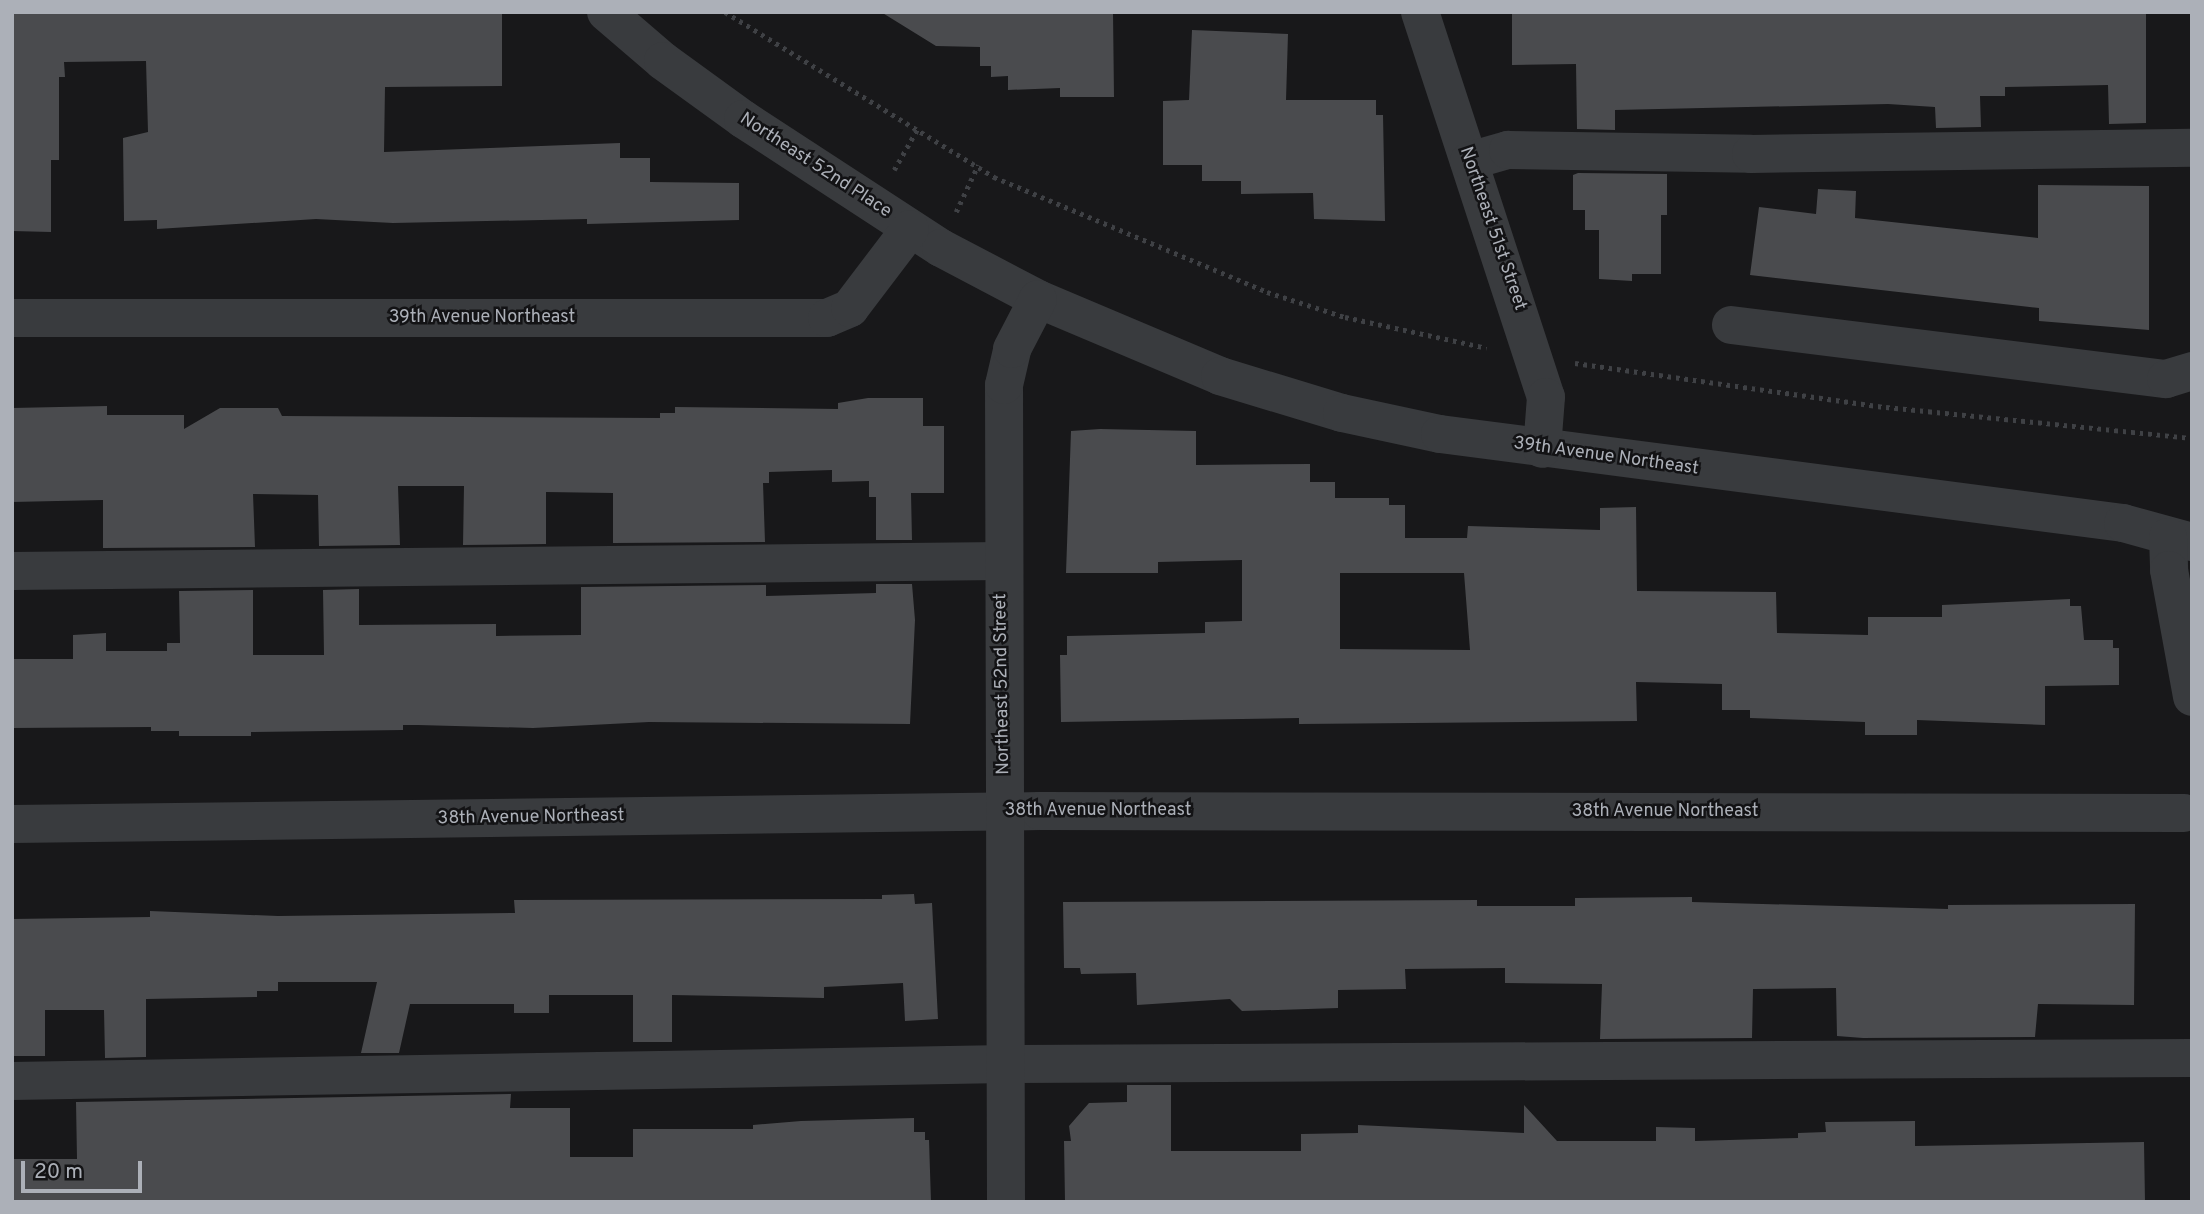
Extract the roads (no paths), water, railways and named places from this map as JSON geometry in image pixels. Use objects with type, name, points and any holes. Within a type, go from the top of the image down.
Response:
[{"type":"street","name":"Northeast 52nd Place","points":[[606,12],[743,118],[910,229],[1038,299]]},
{"type":"street","name":"Northeast 51st Street","points":[[1420,12],[1546,397],[1542,449]]},
{"type":"street","points":[[1469,161],[1508,150],[1751,154],[2192,148]]},
{"type":"street","name":"39th Avenue Northeast","points":[[12,318],[827,318],[850,308],[910,229]]},
{"type":"street","name":"39th Avenue Northeast","points":[[1038,299],[1220,376],[1342,413],[1542,449],[2123,523],[2180,540]]},
{"type":"street","name":"Northeast 52nd Street","points":[[1006,1202],[1002,561],[1004,385],[1013,349],[1038,299]]},
{"type":"street","points":[[1731,325],[2166,379],[2192,371]]},
{"type":"street","points":[[2180,540],[2169,570],[2192,697]]},
{"type":"street","points":[[12,571],[1002,561]]},
{"type":"street","name":"38th Avenue Northeast","points":[[12,824],[1005,812],[2189,813]]},
{"type":"street","points":[[12,1081],[1006,1064],[2192,1058]]}]
